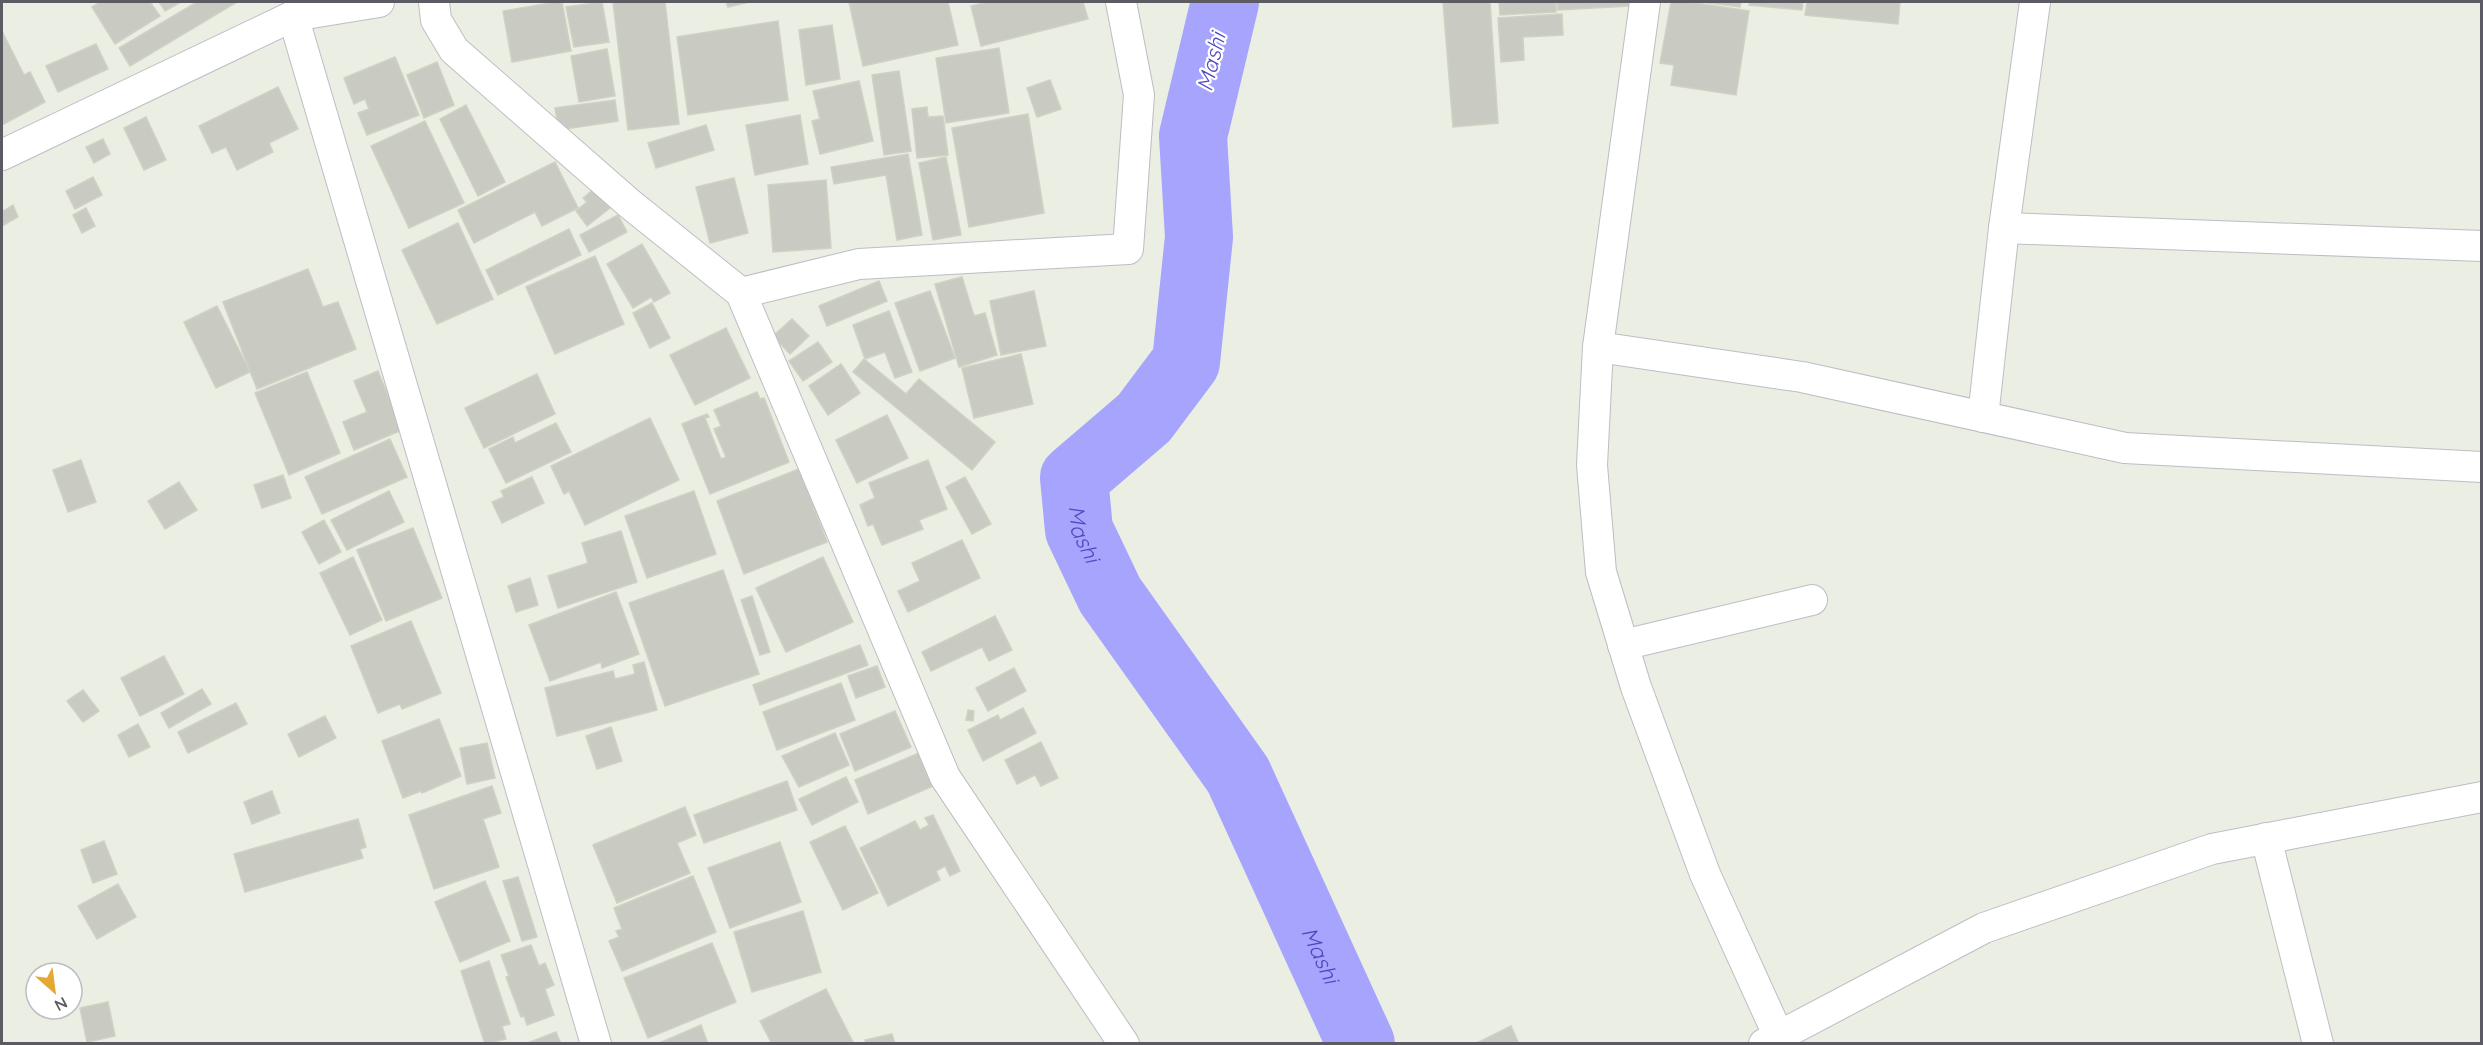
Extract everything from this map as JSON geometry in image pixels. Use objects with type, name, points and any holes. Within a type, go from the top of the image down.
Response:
[{"type":"street","points":[[434,2],[436,20],[454,50],[605,183],[741,293],[945,777],[1124,1044]]},
{"type":"street","points":[[741,293],[859,264],[1128,249],[1139,95],[1121,2]]},
{"type":"street","points":[[1645,2],[1598,347],[1592,465],[1601,572],[1636,687],[1705,874],[1776,1041],[1984,928],[2212,849],[2481,797]]},
{"type":"street","points":[[1983,417],[2004,228],[2036,2]]},
{"type":"street","points":[[2,155],[293,16],[360,3]]},
{"type":"street","points":[[293,16],[596,1044]]},
{"type":"street","points":[[2004,228],[2481,246]]},
{"type":"street","points":[[1598,347],[1802,377],[2125,448],[2481,467]]},
{"type":"street","points":[[1623,645],[1812,600]]},
{"type":"street","points":[[2266,838],[2318,1044]]},
{"type":"building","points":[[100,2],[150,2],[160,16],[115,44],[92,7]]},
{"type":"building","points":[[159,2],[181,2],[165,11]]},
{"type":"building","points":[[197,2],[237,2],[130,66],[119,48]]},
{"type":"building","points":[[562,2],[571,51],[512,62],[503,11]]},
{"type":"building","points":[[602,2],[609,42],[574,47],[566,7]]},
{"type":"building","points":[[613,2],[665,2],[679,124],[628,130]]},
{"type":"building","points":[[726,2],[749,2],[728,7]]},
{"type":"building","points":[[849,2],[948,2],[958,45],[863,66]]},
{"type":"building","points":[[988,2],[1083,2],[1088,19],[981,46],[971,6]]},
{"type":"building","points":[[1443,2],[1490,2],[1498,123],[1453,127]]},
{"type":"building","points":[[1499,2],[1556,2],[1556,12],[1500,15]]},
{"type":"building","points":[[1557,2],[1629,2],[1629,6],[1558,10]]},
{"type":"building","points":[[1671,2],[1689,2],[1749,11],[1736,95],[1671,85],[1674,65],[1660,63]]},
{"type":"building","points":[[1702,2],[1741,2],[1740,7]]},
{"type":"building","points":[[1750,2],[1803,2],[1802,10],[1749,5]]},
{"type":"building","points":[[1807,2],[1900,2],[1898,24],[1805,15]]},
{"type":"building","points":[[1562,14],[1563,35],[1523,37],[1524,60],[1501,62],[1498,18]]},
{"type":"building","points":[[778,21],[788,100],[688,115],[677,37]]},
{"type":"building","points":[[832,25],[840,79],[806,85],[799,30]]},
{"type":"building","points":[[2,31],[24,75],[30,72],[45,102],[2,125]]},
{"type":"building","points":[[96,44],[108,69],[58,92],[46,66]]},
{"type":"building","points":[[999,48],[1009,113],[946,123],[936,58]]},
{"type":"building","points":[[607,49],[615,96],[579,102],[571,56]]},
{"type":"building","points":[[395,57],[419,115],[367,135],[358,113],[369,109],[365,99],[354,104],[344,78]]},
{"type":"building","points":[[437,62],[454,105],[424,118],[407,75]]},
{"type":"building","points":[[899,71],[911,151],[884,155],[872,75]]},
{"type":"building","points":[[1050,80],[1061,109],[1037,117],[1027,88]]},
{"type":"building","points":[[859,81],[873,141],[820,154],[812,121],[820,119],[813,91]]},
{"type":"building","points":[[278,87],[298,129],[269,143],[273,152],[237,170],[226,147],[212,153],[199,126]]},
{"type":"building","points":[[615,100],[618,121],[559,130],[555,108]]},
{"type":"building","points":[[466,105],[505,182],[478,196],[440,119]]},
{"type":"building","points":[[927,107],[928,117],[943,116],[948,155],[917,158],[912,109]]},
{"type":"building","points":[[1028,114],[1044,213],[969,227],[952,128]]},
{"type":"building","points":[[800,115],[808,164],[755,175],[746,125]]},
{"type":"building","points":[[146,117],[166,160],[144,170],[124,128]]},
{"type":"building","points":[[425,121],[464,203],[409,228],[371,146]]},
{"type":"building","points":[[706,125],[714,150],[656,168],[648,143]]},
{"type":"building","points":[[103,139],[110,154],[94,163],[86,147]]},
{"type":"building","points":[[908,154],[922,235],[897,240],[886,175],[834,184],[831,167]]},
{"type":"building","points":[[946,157],[961,235],[933,240],[919,163]]},
{"type":"building","points":[[555,162],[578,208],[542,226],[535,212],[474,243],[458,210]]},
{"type":"building","points":[[93,177],[102,195],[75,209],[66,191]]},
{"type":"building","points":[[734,178],[748,233],[710,243],[696,187]]},
{"type":"building","points":[[826,180],[831,248],[773,252],[768,185]]},
{"type":"building","points":[[594,189],[610,208],[587,226],[576,211],[587,202],[583,198]]},
{"type":"building","points":[[13,205],[18,217],[2,226],[2,212]]},
{"type":"building","points":[[86,208],[95,226],[82,233],[73,215]]},
{"type":"building","points":[[618,215],[627,232],[589,252],[580,235]]},
{"type":"building","points":[[458,223],[493,299],[437,324],[402,250]]},
{"type":"building","points":[[569,229],[581,255],[498,295],[486,270]]},
{"type":"building","points":[[642,244],[670,293],[654,302],[651,297],[633,308],[607,264]]},
{"type":"building","points":[[595,256],[624,324],[555,354],[526,287]]},
{"type":"building","points":[[308,269],[323,307],[338,302],[356,349],[257,389],[223,302]]},
{"type":"building","points":[[962,277],[974,316],[985,313],[997,355],[959,367],[935,284]]},
{"type":"building","points":[[879,281],[887,301],[827,326],[819,306]]},
{"type":"building","points":[[930,291],[955,358],[920,371],[895,303]]},
{"type":"building","points":[[1034,291],[1046,346],[1001,355],[990,301]]},
{"type":"building","points":[[652,303],[670,338],[650,348],[633,313]]},
{"type":"building","points":[[217,306],[250,372],[216,388],[184,322]]},
{"type":"building","points":[[889,311],[912,372],[895,378],[885,352],[865,359],[853,325]]},
{"type":"building","points":[[792,319],[809,336],[790,354],[773,336]]},
{"type":"building","points":[[726,328],[750,378],[695,405],[670,355]]},
{"type":"building","points":[[818,342],[832,362],[803,381],[789,361]]},
{"type":"building","points":[[1021,354],[1033,404],[974,418],[962,368]]},
{"type":"building","points":[[864,359],[906,394],[919,379],[995,442],[972,470],[853,372]]},
{"type":"building","points":[[841,364],[860,393],[828,415],[809,386]]},
{"type":"building","points":[[378,371],[402,430],[354,450],[343,422],[367,412],[354,381]]},
{"type":"building","points":[[307,372],[340,453],[289,475],[255,393]]},
{"type":"building","points":[[537,374],[555,414],[484,448],[465,408]]},
{"type":"building","points":[[757,392],[760,399],[764,398],[789,462],[710,494],[682,424],[707,414],[709,417],[705,418],[721,459],[726,457],[714,429],[721,426],[714,410]]},
{"type":"building","points":[[887,415],[908,458],[857,483],[836,440]]},
{"type":"building","points":[[650,418],[679,480],[585,525],[569,491],[564,494],[551,466]]},
{"type":"building","points":[[556,423],[571,452],[506,483],[489,449],[513,437],[515,443]]},
{"type":"building","points":[[390,439],[407,477],[322,514],[305,477]]},
{"type":"building","points":[[81,460],[96,502],[68,512],[53,470]]},
{"type":"building","points":[[928,460],[947,509],[919,520],[923,529],[882,545],[873,524],[868,526],[860,505],[875,498],[869,483]]},
{"type":"building","points":[[799,469],[827,542],[744,574],[717,501]]},
{"type":"building","points":[[283,475],[291,498],[262,508],[254,485]]},
{"type":"building","points":[[532,477],[544,503],[502,523],[492,502],[504,497],[501,491]]},
{"type":"building","points":[[965,477],[991,524],[972,534],[946,487]]},
{"type":"building","points":[[179,482],[197,510],[165,529],[148,501]]},
{"type":"building","points":[[389,491],[404,522],[347,550],[331,520]]},
{"type":"building","points":[[694,491],[716,554],[647,578],[625,516]]},
{"type":"building","points":[[324,520],[341,552],[319,564],[302,532]]},
{"type":"building","points":[[413,528],[442,598],[386,621],[357,550]]},
{"type":"building","points":[[621,531],[637,582],[558,608],[548,576],[588,563],[582,543]]},
{"type":"building","points":[[962,540],[980,578],[908,612],[898,591],[920,581],[912,563]]},
{"type":"building","points":[[353,557],[382,620],[350,635],[320,573]]},
{"type":"building","points":[[823,557],[853,622],[786,652],[756,588]]},
{"type":"building","points":[[723,570],[759,674],[665,706],[629,603]]},
{"type":"building","points":[[530,578],[538,605],[516,612],[508,586]]},
{"type":"building","points":[[616,592],[639,654],[602,668],[601,662],[550,681],[529,625]]},
{"type":"building","points":[[752,596],[770,652],[760,655],[741,600]]},
{"type":"building","points":[[995,616],[1012,650],[989,661],[982,647],[931,671],[922,652]]},
{"type":"building","points":[[411,621],[441,693],[402,709],[400,704],[378,713],[351,646]]},
{"type":"building","points":[[860,645],[868,665],[760,705],[753,685]]},
{"type":"building","points":[[164,656],[184,694],[140,716],[121,678]]},
{"type":"building","points":[[644,662],[657,710],[557,736],[545,688],[613,671],[615,679],[635,674],[633,665]]},
{"type":"building","points":[[877,666],[885,687],[856,698],[848,676]]},
{"type":"building","points":[[1014,668],[1026,691],[988,711],[976,688]]},
{"type":"building","points":[[841,683],[855,720],[777,750],[763,712]]},
{"type":"building","points":[[202,689],[211,704],[169,728],[161,713]]},
{"type":"building","points":[[83,690],[99,711],[83,722],[67,701]]},
{"type":"building","points":[[236,703],[247,724],[188,753],[178,732]]},
{"type":"building","points":[[1023,708],[1036,733],[983,761],[968,730],[998,715],[1000,720]]},
{"type":"building","points":[[968,710],[974,711],[973,721],[966,720]]},
{"type":"building","points":[[895,711],[911,747],[855,771],[840,734]]},
{"type":"building","points":[[325,716],[336,738],[299,757],[288,734]]},
{"type":"building","points":[[439,719],[461,776],[422,793],[421,791],[403,798],[382,741]]},
{"type":"building","points":[[138,724],[150,747],[129,757],[118,735]]},
{"type":"building","points":[[611,727],[622,761],[597,769],[586,736]]},
{"type":"building","points":[[835,733],[849,765],[799,787],[782,756]]},
{"type":"building","points":[[1041,742],[1058,778],[1041,786],[1035,775],[1017,784],[1005,760]]},
{"type":"building","points":[[487,743],[495,778],[467,784],[460,748]]},
{"type":"building","points":[[919,753],[933,786],[868,814],[855,780]]},
{"type":"building","points":[[846,777],[858,802],[812,825],[799,799]]},
{"type":"building","points":[[787,781],[797,810],[704,843],[694,815]]},
{"type":"building","points":[[492,786],[501,813],[483,819],[499,867],[434,889],[409,815]]},
{"type":"building","points":[[272,791],[280,813],[252,824],[244,802]]},
{"type":"building","points":[[685,807],[696,835],[677,843],[690,873],[617,903],[593,845]]},
{"type":"building","points":[[933,815],[960,871],[950,876],[945,866],[936,871],[940,880],[888,906],[860,848],[915,821],[920,830],[929,825],[925,818]]},
{"type":"building","points":[[358,819],[366,847],[360,849],[363,858],[245,892],[234,854]]},
{"type":"building","points":[[845,826],[878,893],[843,910],[810,842]]},
{"type":"building","points":[[104,841],[117,874],[93,883],[81,850]]},
{"type":"building","points":[[780,842],[801,902],[730,928],[708,868]]},
{"type":"building","points":[[693,876],[716,932],[622,971],[609,941],[619,937],[616,931],[622,929],[614,908]]},
{"type":"building","points":[[518,877],[537,937],[522,941],[503,881]]},
{"type":"building","points":[[485,881],[510,941],[460,962],[435,902]]},
{"type":"building","points":[[118,884],[136,917],[97,939],[78,906]]},
{"type":"building","points":[[803,911],[821,972],[752,992],[734,932]]},
{"type":"building","points":[[712,943],[736,1002],[648,1038],[624,978]]},
{"type":"building","points":[[531,945],[539,966],[545,963],[554,985],[545,989],[554,1015],[527,1025],[524,1016],[521,1017],[506,977],[509,976],[501,955]]},
{"type":"building","points":[[489,961],[510,1024],[502,1026],[506,1039],[485,1044],[461,971]]},
{"type":"building","points":[[826,989],[854,1044],[772,1044],[760,1021]]},
{"type":"building","points":[[108,1002],[115,1036],[87,1042],[83,1021],[84,1007]]},
{"type":"building","points":[[701,1025],[708,1044],[657,1044]]},
{"type":"building","points":[[1511,1026],[1519,1044],[1475,1044]]},
{"type":"building","points":[[556,1032],[561,1044],[525,1044]]},
{"type":"building","points":[[892,1034],[895,1044],[866,1044],[865,1040]]},
{"type":"waterway","name":"Mashi","points":[[1225,2],[1193,136],[1199,237],[1186,362],[1144,418],[1074,478],[1079,530],[1110,595],[1238,775],[1361,1044]]}]
